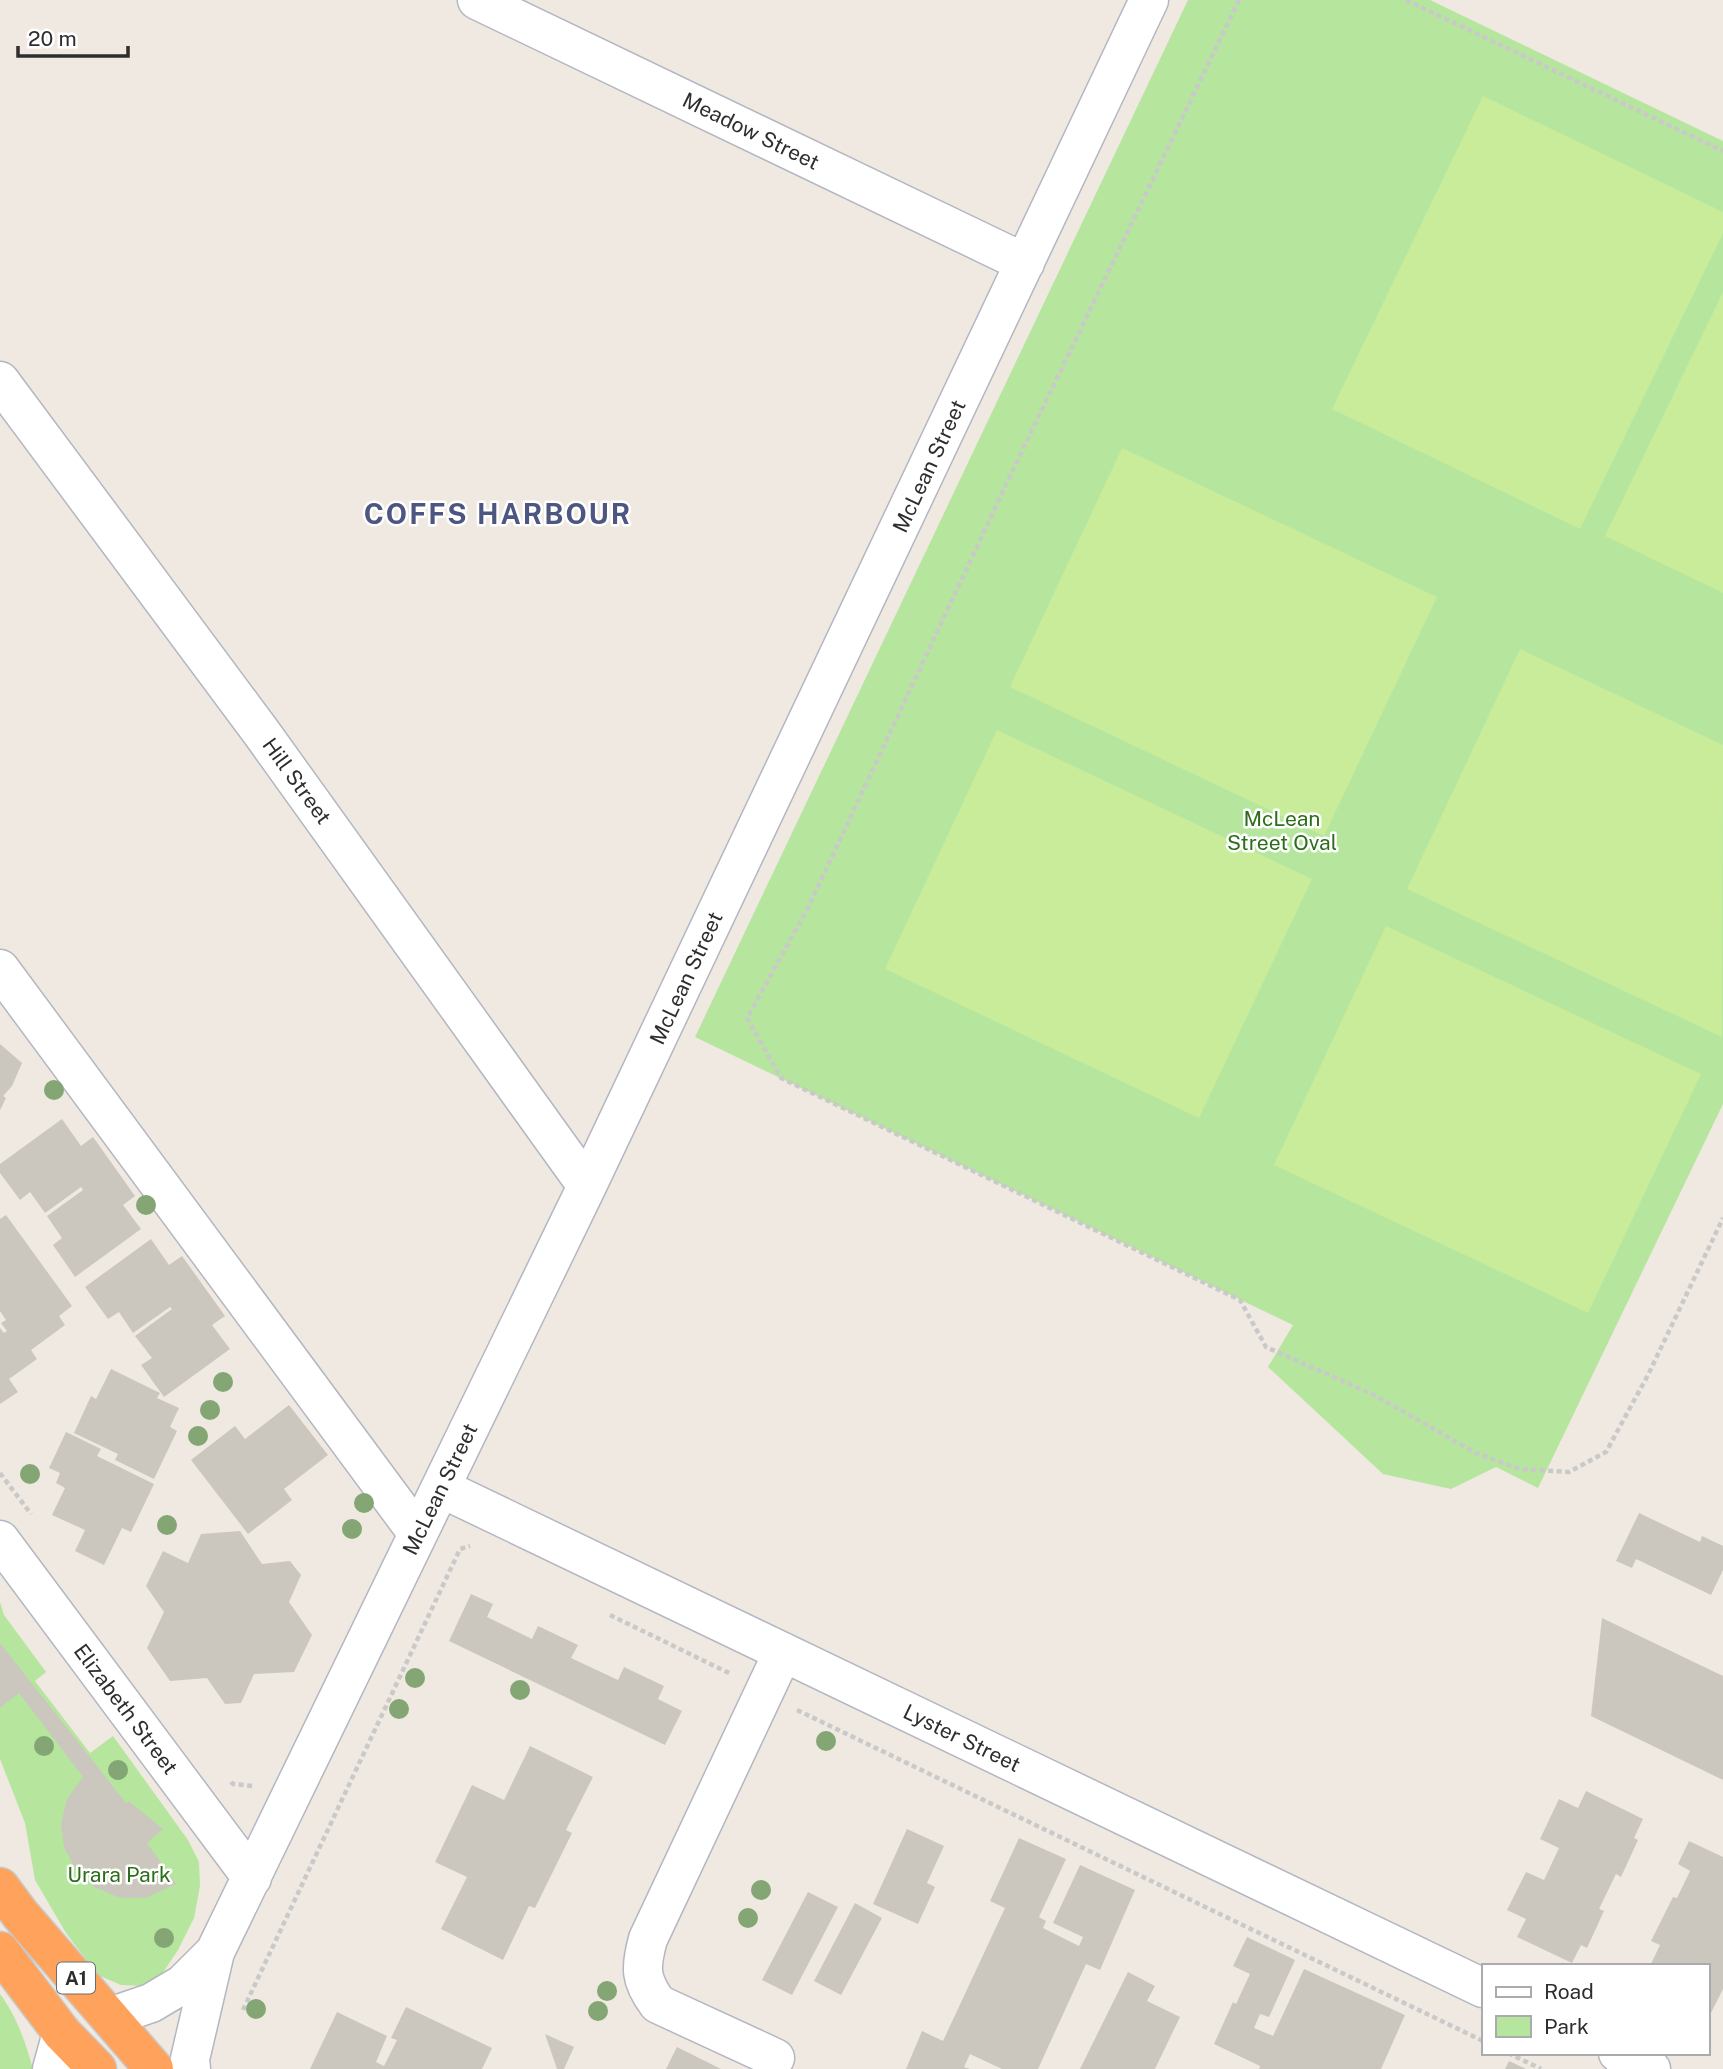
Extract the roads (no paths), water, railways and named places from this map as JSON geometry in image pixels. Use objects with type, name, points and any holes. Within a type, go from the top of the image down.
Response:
[{"type":"highway","name":"A1","points":[[0,1887],[20,1914],[154,2069]]},
{"type":"highway","name":"A1","points":[[0,1951],[62,2033],[97,2069]]},
{"type":"street","name":"Meadow Street","points":[[477,0],[1025,263]]},
{"type":"street","name":"McLean Street","points":[[191,2069],[190,2059],[215,1952],[587,1186],[1149,0]]},
{"type":"street","name":"Hill Street","points":[[0,381],[261,732],[587,1186]]},
{"type":"street","points":[[0,969],[418,1534]]},
{"type":"street","name":"Lyster Street","points":[[441,1488],[1482,1988]]},
{"type":"street","name":"Elizabeth Street","points":[[0,1540],[252,1878]]},
{"type":"street","points":[[775,2058],[658,2004],[646,1989],[641,1965],[648,1939],[783,1652]]},
{"type":"street","name":"McLean Street","points":[[110,2017],[151,2003],[183,1984],[215,1952]]},
{"type":"street","points":[[52,2069],[62,2033]]},
{"type":"street","points":[[1622,2055],[1651,2069]]},
{"type":"district","name":"COFFS HARBOUR","points":[[498,513]]},
{"type":"park label","name":"McLean Street Oval","points":[[1282,830]]},
{"type":"park label","name":"Urara Park","points":[[119,1874]]}]
